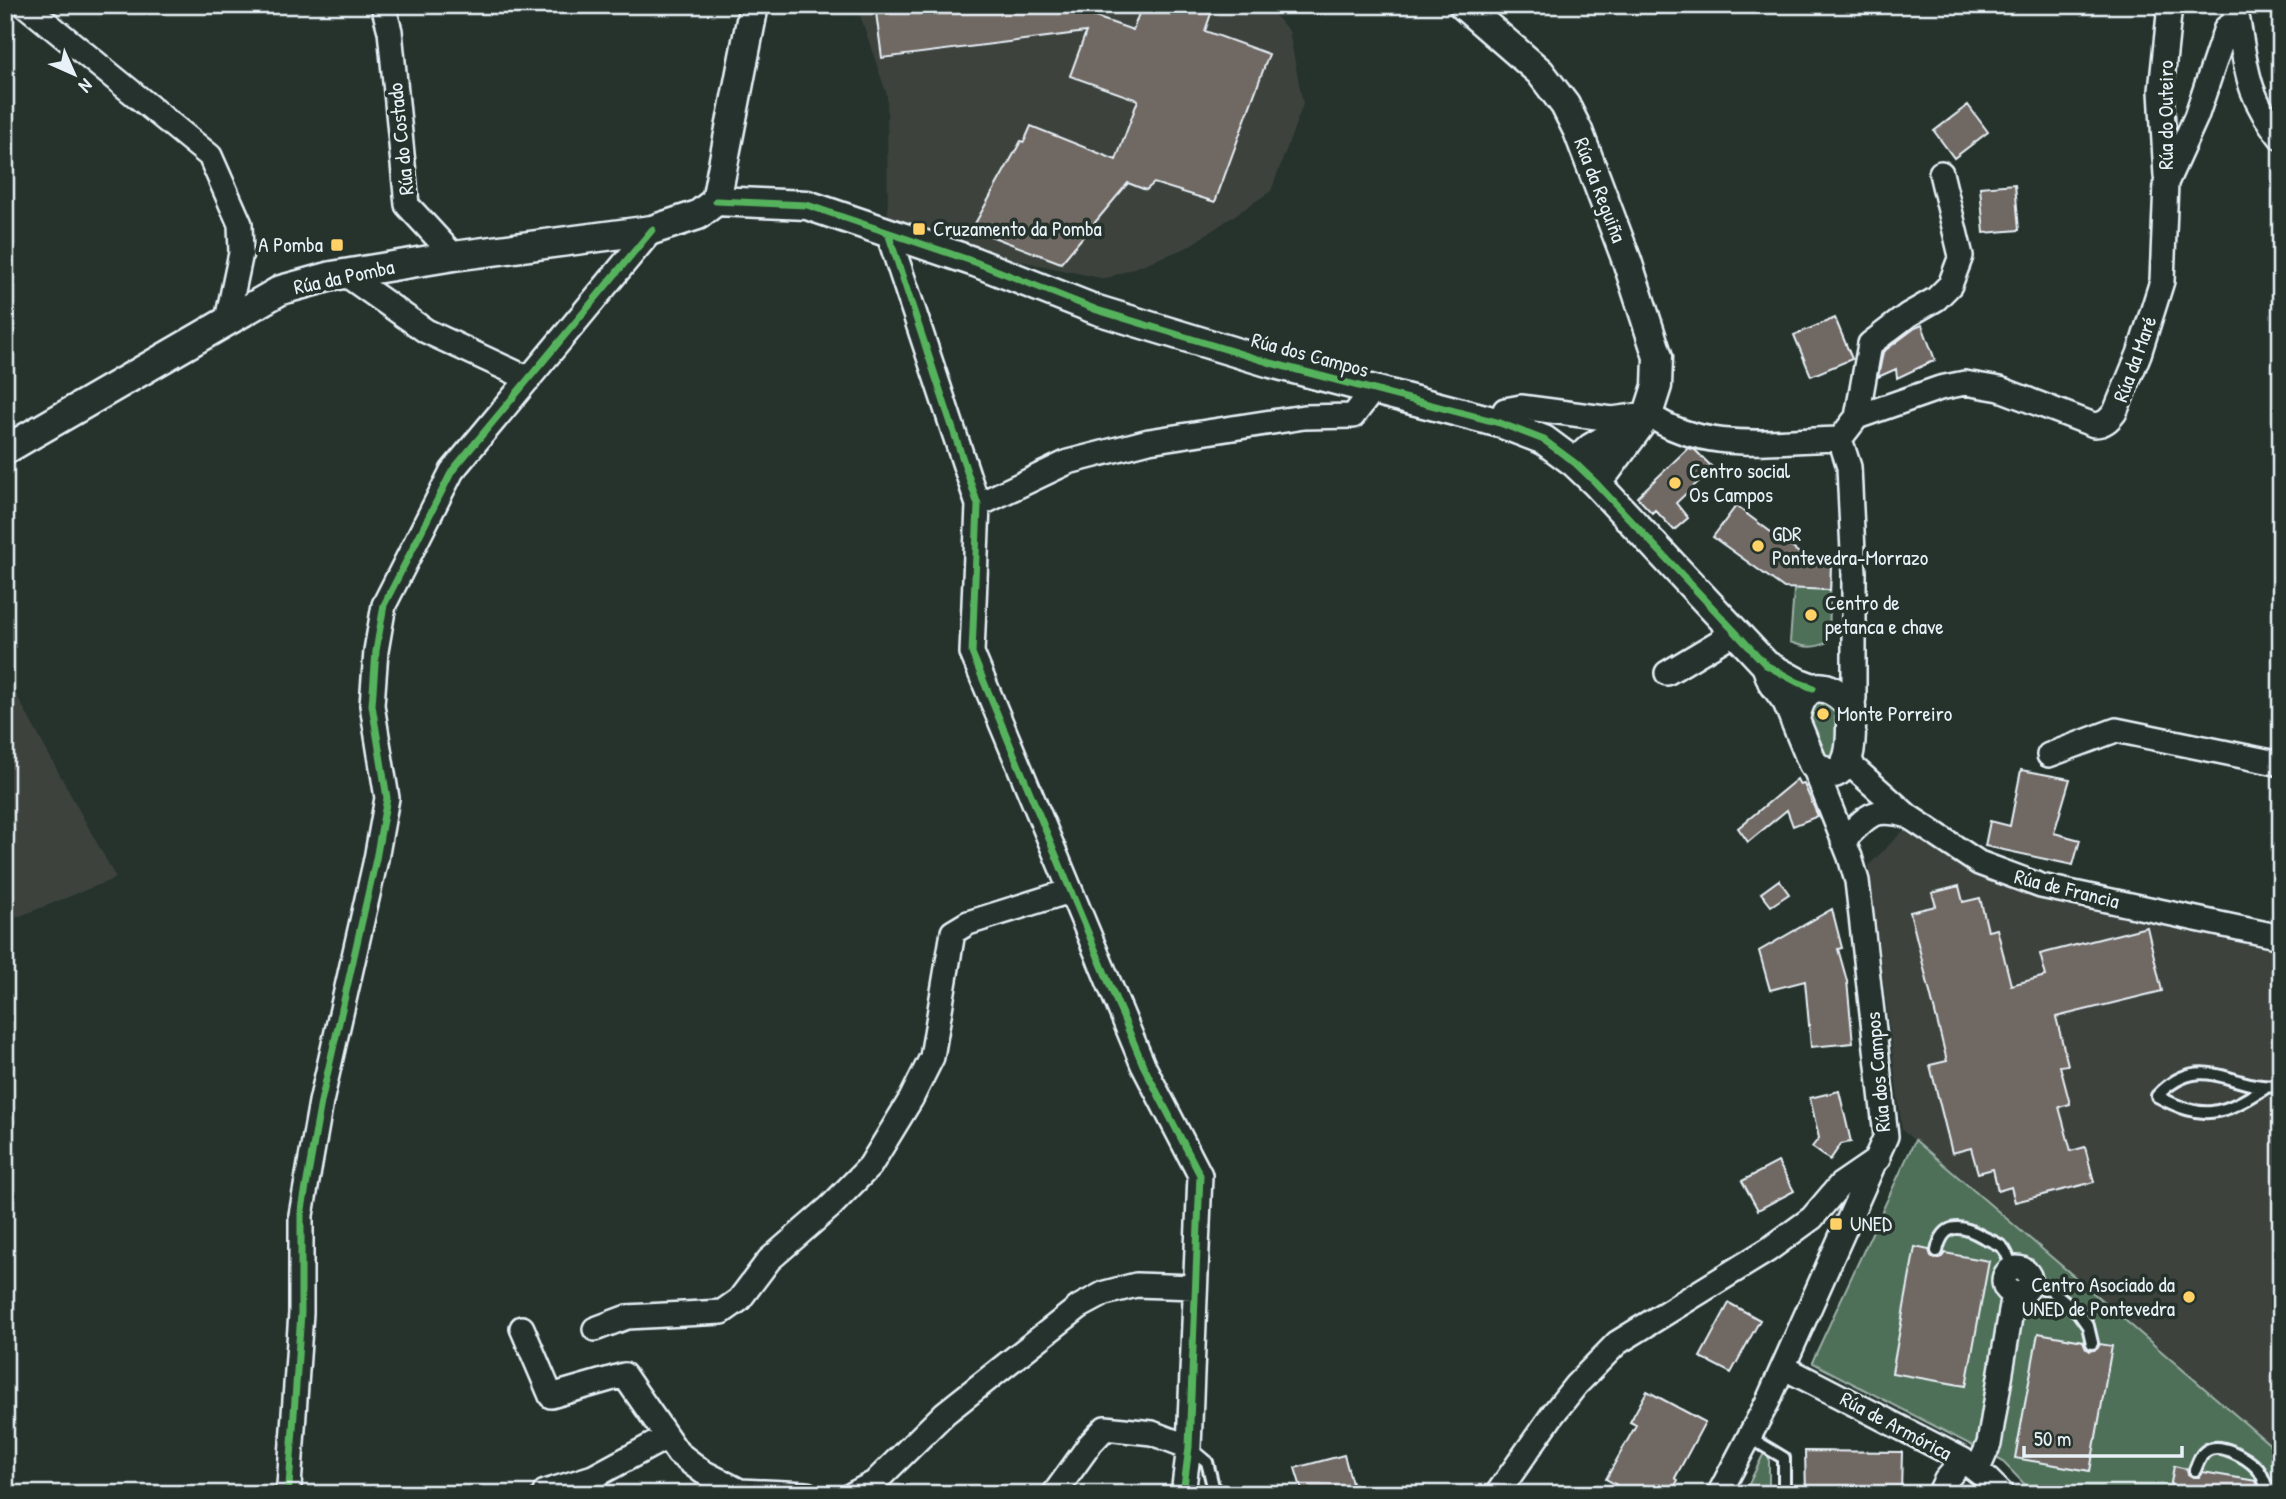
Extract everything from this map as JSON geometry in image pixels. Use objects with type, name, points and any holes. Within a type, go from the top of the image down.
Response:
[{"type":"street","points":[[24,5],[211,156],[240,224],[242,253],[227,320]]},
{"type":"street","name":"Rúa do Costado","points":[[383,5],[390,31],[407,205],[454,256]]},
{"type":"street","points":[[716,201],[754,5]]},
{"type":"street","name":"Rúa da Reguiña","points":[[1463,5],[1540,72],[1564,105],[1578,131],[1627,261],[1658,357],[1657,386],[1648,414]]},
{"type":"street","name":"Rúa do Outeiro","points":[[2166,183],[2161,91],[2170,5]]},
{"type":"street","name":"Rúa da Maré","points":[[1857,417],[1940,388],[1965,383],[2000,388],[2087,424],[2106,422],[2115,412],[2140,354],[2162,281],[2166,183],[2196,117],[2226,29],[2236,13]]},
{"type":"street","name":"Rúa da Maré","points":[[2236,13],[2249,86],[2257,105],[2281,138]]},
{"type":"street","points":[[1840,439],[1857,417],[1870,344],[1908,314],[1936,299],[1950,285],[1961,256],[1941,173]]},
{"type":"street","name":"Rúa da Pomba","points":[[5,450],[281,290],[345,274],[454,256],[652,230],[698,215],[716,201]]},
{"type":"street","name":"Rúa dos Campos","points":[[716,201],[807,205],[975,262],[1097,310],[1271,363],[1500,423],[1544,440],[1585,472],[1766,665],[1813,688]]},
{"type":"street","points":[[286,1494],[289,1486],[301,1313],[301,1215],[321,1102],[376,859],[387,798],[372,705],[376,651],[384,605],[452,471],[652,230]]},
{"type":"street","points":[[888,233],[978,505],[972,653],[1143,1065],[1200,1175],[1189,1447],[1183,1494]]},
{"type":"street","points":[[345,274],[426,331],[529,379]]},
{"type":"street","points":[[978,505],[1068,462],[1149,441],[1304,417],[1353,416],[1373,390]]},
{"type":"street","points":[[1500,423],[1505,410],[1521,407],[1612,419],[1648,414],[1664,426],[1692,436],[1731,443],[1840,439]]},
{"type":"street","points":[[1585,472],[1591,448],[1648,414]]},
{"type":"street","points":[[1840,439],[1849,467],[1854,573],[1854,698],[1851,707],[1849,758],[1840,770],[1827,774],[1813,764],[1795,721],[1801,700],[1813,688],[1831,689],[1851,707]]},
{"type":"street","points":[[1667,673],[1734,631]]},
{"type":"street","name":"Rúa dos Campos","points":[[1766,665],[1795,721]]},
{"type":"street","points":[[2049,755],[2116,730],[2281,764]]},
{"type":"street","name":"Rúa de Francia","points":[[1849,758],[1854,768],[1908,816],[1979,863],[2041,887],[2281,936]]},
{"type":"street","name":"Rúa dos Campos","points":[[1719,1494],[1783,1367],[1886,1136],[1857,881],[1813,764]]},
{"type":"street","points":[[1843,841],[1870,816],[1886,811],[1908,816]]},
{"type":"street","points":[[594,1329],[627,1317],[722,1312],[739,1300],[769,1260],[831,1207],[870,1166],[911,1099],[932,1057],[953,932],[968,923],[1070,891]]},
{"type":"street","points":[[1497,1494],[1576,1385],[1617,1343],[1768,1250],[1812,1218],[1840,1185],[1878,1159]]},
{"type":"street","points":[[1938,1494],[1946,1480],[1970,1466],[1989,1444],[2022,1289],[2007,1289],[2004,1282],[2006,1274],[2012,1268]]},
{"type":"street","points":[[853,1494],[874,1483],[945,1413],[1079,1307],[1105,1293],[1136,1285],[1195,1287]]},
{"type":"street","points":[[522,1328],[551,1396],[624,1375],[678,1453],[703,1472],[740,1491],[807,1494]]},
{"type":"street","name":"Rúa de Armórica","points":[[1783,1367],[1970,1466],[2002,1494]]},
{"type":"street","points":[[1054,1494],[1090,1444],[1105,1429],[1152,1433],[1189,1447]]},
{"type":"street","points":[[545,1492],[593,1477],[667,1437]]},
{"type":"lane","points":[[2265,1088],[2243,1103],[2214,1113],[2182,1109],[2157,1096],[2170,1082],[2203,1072],[2227,1076],[2265,1088],[2281,1086]]},
{"type":"lane","points":[[1937,1251],[1939,1239],[1947,1231],[1957,1227],[1967,1228],[2004,1248],[2012,1268]]},
{"type":"lane","points":[[2022,1289],[2050,1289],[2078,1312],[2088,1326],[2092,1343]]},
{"type":"lane","points":[[1749,1437],[1784,1458],[1784,1494]]},
{"type":"lane","points":[[1189,1447],[1207,1462],[1215,1494]]},
{"type":"lane","points":[[2195,1470],[2203,1453],[2211,1448],[2224,1449],[2248,1460],[2259,1471],[2264,1491],[2281,1488]]},
{"type":"shaded area","points":[[863,5],[1265,5],[1289,31],[1303,104],[1271,191],[1186,248],[1105,279],[888,233],[887,95],[859,12]]},
{"type":"shaded area","points":[[5,674],[116,878],[5,922]]},
{"type":"shaded area","name":"Centro Asociado da UNED de Pontevedra","points":[[1903,831],[1985,878],[2148,920],[2281,948],[2281,1454],[1902,1130],[1869,865]]},
{"type":"green space","name":"Centro de petanca e chave","points":[[1831,563],[1829,641],[1810,647],[1790,642],[1796,564]]},
{"type":"green space","points":[[1819,700],[1839,709],[1840,751],[1830,760],[1822,757],[1808,726],[1808,710]]},
{"type":"green space","points":[[1915,1140],[2281,1454],[2281,1494],[2034,1494],[2002,1461],[1813,1363]]},
{"type":"green space","points":[[1764,1453],[1769,1456],[1769,1494],[1744,1494]]},
{"type":"building","points":[[875,5],[1075,5],[1072,9],[1133,30],[1142,5],[1214,5],[1205,31],[1269,54],[1215,202],[1154,183],[1146,190],[1128,183],[1061,263],[972,229],[1031,126],[1116,160],[1138,100],[1070,76],[1086,32],[882,58]]},
{"type":"building","points":[[1968,105],[1988,132],[1954,158],[1934,131]]},
{"type":"building","points":[[2015,184],[2019,230],[1984,233],[1980,187]]},
{"type":"building","points":[[1835,318],[1852,359],[1811,376],[1794,335]]},
{"type":"building","points":[[1922,325],[1935,360],[1897,378],[1896,369],[1878,377],[1883,352]]},
{"type":"building","name":"Centro social Os Campos","points":[[1688,448],[1695,450],[1713,468],[1676,503],[1688,518],[1674,530],[1655,510],[1652,513],[1637,497]]},
{"type":"building","name":"GDR Pontevedra-Morrazo","points":[[1736,506],[1814,564],[1831,563],[1830,590],[1784,588],[1713,537]]},
{"type":"building","points":[[2021,770],[2070,779],[2054,833],[2080,840],[2073,865],[1985,846],[1990,821],[2010,826]]},
{"type":"building","points":[[1797,779],[1800,785],[1804,784],[1818,816],[1793,826],[1787,810],[1748,842],[1738,828]]},
{"type":"building","points":[[1779,880],[1789,894],[1771,906],[1761,893]]},
{"type":"building","points":[[1959,886],[1963,902],[1980,898],[1988,931],[1997,929],[2011,985],[2046,976],[2040,954],[2147,927],[2162,991],[2056,1017],[2068,1065],[2060,1066],[2070,1104],[2059,1107],[2071,1151],[2085,1147],[2094,1182],[2015,1202],[2011,1187],[1998,1191],[1993,1169],[1978,1173],[1971,1148],[1952,1153],[1930,1065],[1947,1061],[1910,912],[1936,906],[1932,893]]},
{"type":"building","points":[[1832,909],[1842,948],[1838,949],[1847,981],[1853,1043],[1811,1047],[1805,981],[1770,990],[1759,951]]},
{"type":"building","points":[[1839,1091],[1851,1142],[1841,1144],[1830,1160],[1812,1147],[1819,1138],[1810,1098]]},
{"type":"building","points":[[1778,1162],[1794,1191],[1758,1210],[1742,1181]]},
{"type":"building","points":[[1915,1247],[1929,1250],[1935,1259],[1945,1253],[1989,1261],[1966,1386],[1892,1373]]},
{"type":"building","points":[[1729,1303],[1760,1320],[1731,1373],[1700,1357]]},
{"type":"building","points":[[2038,1333],[2083,1341],[2090,1351],[2097,1349],[2100,1344],[2112,1346],[2090,1471],[2015,1458]]},
{"type":"building","points":[[1647,1391],[1705,1422],[1675,1478],[1678,1480],[1671,1494],[1633,1494],[1606,1479],[1636,1425],[1630,1422]]},
{"type":"building","points":[[1805,1451],[1902,1452],[1901,1494],[1806,1494]]},
{"type":"building","points":[[1344,1455],[1353,1487],[1328,1494],[1303,1494],[1295,1468]]},
{"type":"building","points":[[2174,1466],[2187,1469],[2188,1474],[2193,1477],[2199,1477],[2203,1472],[2256,1481],[2258,1486],[2253,1494],[2169,1494]]},
{"type":"cycle path","points":[[716,201],[807,205],[975,262],[1097,310],[1271,363],[1500,423],[1544,440],[1595,482],[1766,665],[1813,688]]},
{"type":"cycle path","points":[[286,1494],[289,1486],[301,1313],[301,1215],[321,1102],[376,859],[387,798],[372,705],[376,651],[384,605],[452,471],[652,230]]},
{"type":"cycle path","points":[[888,233],[978,505],[972,653],[1143,1065],[1200,1175],[1189,1447],[1183,1494]]},
{"type":"place","name":"Cruzamento da Pomba","points":[[919,229]]},
{"type":"place","name":"A Pomba","points":[[337,245]]},
{"type":"place","name":"Centro social Os Campos","points":[[1675,483]]},
{"type":"place","name":"GDR Pontevedra-Morrazo","points":[[1758,546]]},
{"type":"place","name":"Centro de petanca e chave","points":[[1811,615]]},
{"type":"place","name":"Monte Porreiro","points":[[1823,714]]},
{"type":"place","name":"UNED","points":[[1836,1224]]},
{"type":"place","name":"Centro Asociado da UNED de Pontevedra","points":[[2189,1297]]}]
